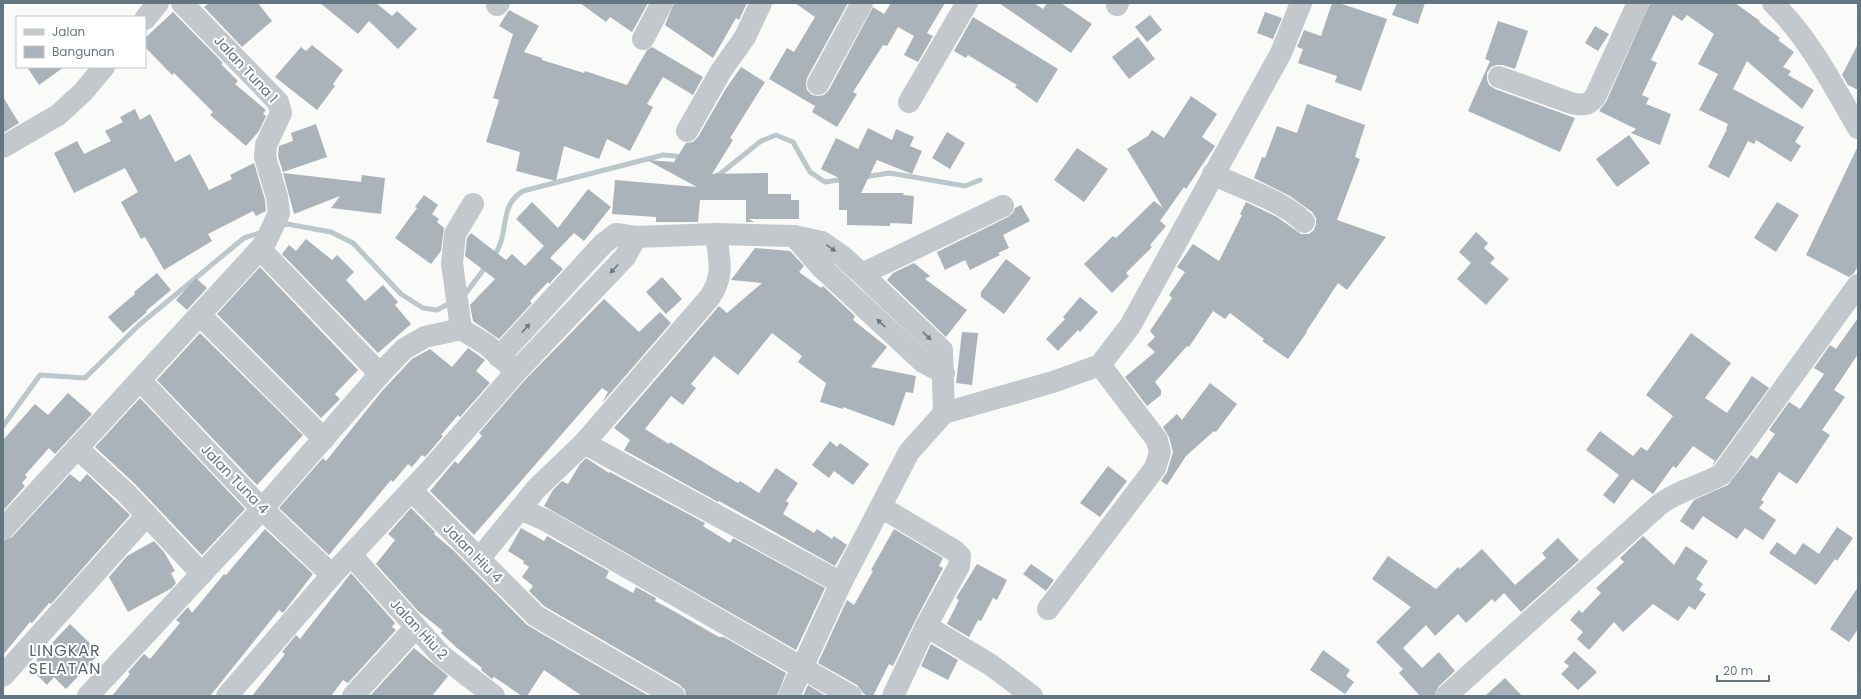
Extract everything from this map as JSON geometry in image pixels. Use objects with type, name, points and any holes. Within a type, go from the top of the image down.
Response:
[{"type":"street","points":[[146,18],[158,3]]},
{"type":"street","name":"Jalan Tuna 1","points":[[182,3],[278,102],[281,113],[266,145],[265,157],[277,197],[279,213],[263,245]]},
{"type":"street","points":[[643,39],[662,3]]},
{"type":"street","points":[[687,131],[721,71],[745,37],[761,3]]},
{"type":"street","points":[[818,84],[862,3]]},
{"type":"street","points":[[909,102],[967,3]]},
{"type":"street","points":[[789,696],[841,583],[909,452],[944,414],[1053,382],[1100,365],[1130,326],[1281,53],[1301,3]]},
{"type":"street","points":[[1499,77],[1571,103],[1584,106],[1595,97],[1638,3]]},
{"type":"street","points":[[1773,3],[1790,20],[1824,71],[1858,128]]},
{"type":"street","points":[[3,147],[58,115],[83,92],[103,68]]},
{"type":"street","points":[[1213,174],[1278,202],[1293,212],[1304,222]]},
{"type":"street","points":[[473,204],[455,234],[452,263],[460,322],[516,372]]},
{"type":"street","points":[[862,274],[1003,206]]},
{"type":"street","points":[[499,357],[603,244],[616,234],[636,237],[716,234],[794,236],[822,242],[842,256],[942,350],[944,373],[944,414]]},
{"type":"street","points":[[479,559],[536,489],[584,443],[717,286],[720,266],[716,234]]},
{"type":"street","points":[[794,236],[822,268],[923,362],[944,373]]},
{"type":"street","points":[[227,696],[332,575],[411,490],[516,372],[625,257],[636,237]]},
{"type":"street","points":[[3,529],[263,245],[380,374]]},
{"type":"street","points":[[1446,696],[1670,496],[1712,480],[1722,474],[1858,285]]},
{"type":"street","points":[[200,315],[324,439]]},
{"type":"street","points":[[88,696],[262,509],[380,374],[404,349],[425,337],[460,322]]},
{"type":"street","points":[[1048,608],[1155,468],[1160,452],[1157,440],[1100,365]]},
{"type":"street","name":"Jalan Tuna 4","points":[[140,380],[262,509],[332,575]]},
{"type":"street","points":[[584,443],[841,583]]},
{"type":"street","points":[[77,448],[126,493],[202,574]]},
{"type":"street","name":"Jalan Hiu 4","points":[[411,490],[536,616],[674,696]]},
{"type":"street","points":[[880,507],[956,551],[960,556],[959,566],[926,626],[894,696]]},
{"type":"street","points":[[520,509],[545,520],[803,667],[851,696]]},
{"type":"street","points":[[3,676],[147,515]]},
{"type":"street","name":"Jalan Hiu 2","points":[[351,555],[442,656],[494,696]]},
{"type":"street","points":[[926,626],[991,665],[1032,696]]},
{"type":"street","points":[[353,696],[416,628]]},
{"type":"building","points":[[209,3],[258,3],[272,21],[242,47],[204,7]]},
{"type":"building","points":[[320,3],[376,3],[392,16],[397,11],[417,29],[398,49],[369,21],[358,34]]},
{"type":"building","points":[[580,3],[648,3],[632,32],[610,17],[606,22]]},
{"type":"building","points":[[674,3],[747,3],[739,20],[736,18],[713,58],[665,25]]},
{"type":"building","points":[[795,3],[848,3],[807,78],[807,90],[812,95],[818,96],[824,95],[829,90],[873,7],[884,14],[891,3],[945,3],[927,33],[933,36],[918,62],[904,55],[914,36],[898,27],[887,46],[883,45],[853,92],[857,94],[837,127],[812,112],[815,106],[769,79],[787,48],[794,52],[815,17]]},
{"type":"building","points":[[999,3],[1034,3],[1043,9],[1047,3],[1061,3],[1092,24],[1071,53]]},
{"type":"building","points":[[1332,3],[1339,3],[1387,19],[1361,91],[1335,82],[1337,76],[1298,63],[1303,49],[1297,47],[1304,30],[1321,36]]},
{"type":"building","points":[[1397,3],[1425,3],[1418,24],[1392,15]]},
{"type":"building","points":[[1650,3],[1735,3],[1760,21],[1759,22],[1780,38],[1778,40],[1794,52],[1783,67],[1791,71],[1788,75],[1814,90],[1802,109],[1747,61],[1733,89],[1804,127],[1795,142],[1801,146],[1791,162],[1756,140],[1754,144],[1748,141],[1729,178],[1708,167],[1727,129],[1728,124],[1699,110],[1718,74],[1698,64],[1714,34],[1687,15],[1682,21],[1673,15],[1651,60],[1657,63],[1642,95],[1649,98],[1646,104],[1671,114],[1660,145],[1631,133],[1636,129],[1599,111],[1606,102]]},
{"type":"building","points":[[509,10],[539,26],[524,52],[542,58],[542,60],[584,73],[585,71],[627,85],[647,50],[652,47],[703,77],[693,95],[663,77],[647,104],[653,107],[630,151],[607,139],[599,159],[564,146],[556,181],[516,171],[520,152],[486,142],[499,100],[493,98],[513,34],[499,26]]},
{"type":"building","points":[[173,12],[223,63],[221,64],[238,81],[235,84],[266,110],[263,114],[266,116],[259,131],[246,146],[210,115],[213,112],[174,73],[172,75],[146,48],[146,37]]},
{"type":"building","points":[[1265,12],[1282,18],[1273,39],[1257,33]]},
{"type":"building","points":[[1150,15],[1162,30],[1147,42],[1135,27]]},
{"type":"building","points":[[973,17],[1058,69],[1037,103],[1015,87],[1017,85],[968,55],[966,58],[954,51]]},
{"type":"building","points":[[1498,21],[1528,31],[1515,69],[1503,65],[1491,67],[1487,73],[1489,85],[1495,89],[1575,118],[1560,152],[1468,111],[1490,61],[1485,59]]},
{"type":"building","points":[[1595,26],[1609,34],[1598,51],[1585,43]]},
{"type":"building","points":[[1138,37],[1155,59],[1129,79],[1112,57]]},
{"type":"building","points":[[1858,44],[1858,90],[1848,85],[1842,75]]},
{"type":"building","points":[[312,45],[343,70],[333,84],[335,86],[317,110],[275,77],[301,47],[306,51]]},
{"type":"building","points":[[741,67],[765,82],[730,138],[733,140],[712,174],[768,173],[768,194],[791,194],[791,200],[799,200],[799,219],[749,219],[754,222],[746,222],[746,200],[700,200],[698,222],[656,222],[656,217],[612,214],[615,180],[697,187],[647,160],[674,162],[686,143],[693,142],[698,137],[725,90]]},
{"type":"building","points":[[28,68],[63,68],[39,85]]},
{"type":"building","points":[[1191,96],[1217,114],[1202,137],[1215,146],[1186,189],[1184,187],[1160,221],[1166,226],[1150,245],[1152,247],[1126,273],[1129,276],[1112,293],[1084,264],[1113,236],[1116,238],[1154,201],[1163,208],[1127,149],[1148,136],[1152,130],[1164,138]]},
{"type":"building","points":[[3,97],[19,123],[3,133]]},
{"type":"building","points":[[1307,104],[1365,125],[1355,157],[1360,159],[1337,220],[1386,237],[1347,290],[1338,283],[1288,359],[1262,341],[1264,339],[1230,313],[1225,319],[1213,311],[1189,347],[1187,346],[1155,382],[1161,390],[1161,395],[1147,406],[1125,377],[1155,352],[1147,345],[1155,337],[1150,331],[1172,298],[1169,295],[1185,272],[1177,267],[1193,244],[1219,261],[1242,215],[1240,214],[1246,202],[1277,217],[1301,234],[1309,234],[1314,230],[1316,218],[1312,212],[1290,196],[1254,178],[1262,157],[1265,158],[1277,126],[1297,133]]},
{"type":"building","points":[[135,109],[140,120],[150,114],[175,162],[190,154],[209,190],[232,179],[230,175],[254,163],[265,200],[266,211],[256,216],[253,211],[208,234],[212,241],[164,270],[145,237],[141,239],[121,202],[138,192],[125,168],[74,193],[54,153],[77,141],[84,154],[111,141],[105,131],[123,122],[120,117]]},
{"type":"building","points":[[316,124],[327,157],[283,172],[278,156],[279,146],[293,141],[291,133]]},
{"type":"building","points":[[868,128],[892,140],[896,129],[914,137],[910,146],[922,151],[912,174],[877,160],[861,193],[904,193],[903,195],[914,196],[912,224],[890,223],[890,226],[847,225],[847,210],[839,210],[839,178],[821,169],[836,138],[858,149]]},
{"type":"building","points":[[947,132],[965,143],[950,169],[932,158]]},
{"type":"building","points":[[1629,135],[1650,163],[1617,187],[1596,159]]},
{"type":"building","points":[[1858,146],[1858,266],[1854,273],[1849,277],[1806,255]]},
{"type":"building","points":[[1077,148],[1108,169],[1084,202],[1054,180]]},
{"type":"building","points":[[283,173],[361,182],[362,175],[385,178],[381,214],[331,208],[340,196],[294,214]]},
{"type":"building","points":[[588,189],[611,207],[584,241],[574,233],[550,258],[563,269],[530,301],[532,303],[499,339],[473,321],[470,305],[495,279],[465,256],[467,238],[471,233],[506,260],[512,254],[525,266],[544,246],[516,219],[532,202],[558,228]]},
{"type":"building","points":[[424,195],[438,205],[432,214],[439,219],[437,222],[444,228],[441,251],[431,264],[395,238],[417,208],[415,207]]},
{"type":"building","points":[[1777,202],[1799,215],[1776,252],[1754,238]]},
{"type":"building","points":[[1021,205],[1030,221],[1003,235],[1009,248],[998,253],[1000,255],[970,270],[965,260],[945,270],[937,252],[1008,217],[1013,213],[1015,208]]},
{"type":"building","points":[[1476,232],[1488,243],[1484,248],[1495,258],[1490,263],[1509,279],[1486,305],[1457,279],[1471,263],[1459,252]]},
{"type":"building","points":[[306,239],[332,260],[337,255],[354,272],[346,280],[365,301],[383,285],[398,302],[395,305],[411,324],[378,353],[282,254],[289,245],[296,251]]},
{"type":"building","points":[[755,248],[790,251],[804,266],[799,272],[821,288],[823,286],[855,316],[853,320],[887,347],[871,367],[916,376],[913,393],[906,392],[894,426],[843,407],[843,409],[820,402],[826,383],[798,362],[802,356],[772,333],[738,375],[714,356],[691,384],[696,388],[683,405],[671,396],[645,429],[669,444],[670,442],[738,483],[740,481],[759,493],[776,468],[798,483],[786,501],[789,503],[783,514],[814,533],[817,529],[832,539],[834,536],[847,545],[835,566],[624,450],[630,440],[614,428],[719,306],[727,313],[762,283],[731,280]]},
{"type":"building","points":[[1006,259],[1031,278],[1004,314],[981,297],[981,292]]},
{"type":"building","points":[[914,263],[930,276],[925,279],[967,310],[946,337],[887,280],[893,273]]},
{"type":"building","points":[[260,267],[358,370],[335,394],[340,399],[321,418],[217,314]]},
{"type":"building","points":[[157,273],[171,290],[123,333],[108,317],[135,294],[134,292]]},
{"type":"building","points":[[662,277],[682,299],[666,314],[646,292]]},
{"type":"building","points":[[196,278],[207,288],[187,310],[176,300]]},
{"type":"building","points":[[1080,297],[1098,312],[1080,332],[1078,330],[1058,351],[1046,339],[1065,319],[1063,317]]},
{"type":"building","points":[[604,299],[639,332],[660,312],[671,323],[602,403],[608,392],[602,388],[474,535],[430,491],[455,461],[458,464],[482,436],[479,433],[525,380]]},
{"type":"building","points":[[1858,318],[1858,354],[1834,390],[1845,397],[1822,430],[1830,435],[1797,484],[1779,472],[1761,500],[1764,502],[1759,508],[1776,520],[1763,540],[1745,528],[1737,539],[1703,516],[1693,530],[1680,521],[1694,500],[1728,485],[1751,455],[1757,459],[1775,434],[1769,430],[1789,402],[1800,409],[1824,374],[1814,368],[1830,345],[1836,349]]},
{"type":"building","points":[[962,332],[978,333],[972,385],[956,383]]},
{"type":"building","points":[[200,333],[303,435],[257,485],[157,380]]},
{"type":"building","points":[[1691,333],[1731,363],[1705,398],[1727,413],[1752,376],[1769,388],[1714,464],[1712,465],[1715,461],[1693,446],[1676,468],[1673,466],[1653,494],[1632,479],[1614,504],[1603,495],[1619,475],[1586,450],[1600,431],[1633,456],[1641,447],[1647,451],[1673,416],[1646,395]]},
{"type":"building","points":[[468,348],[485,360],[476,371],[490,383],[460,417],[458,415],[425,457],[422,455],[412,467],[408,464],[393,482],[391,480],[329,555],[279,508],[323,458],[326,461],[382,391],[412,359],[430,349],[452,367]]},
{"type":"building","points":[[1210,383],[1237,404],[1216,432],[1214,431],[1186,456],[1167,485],[1161,481],[1167,472],[1173,452],[1169,437],[1163,427],[1177,414],[1182,420]]},
{"type":"building","points":[[68,393],[92,414],[55,454],[49,448],[25,475],[27,477],[22,483],[25,486],[3,511],[3,440],[35,404],[48,415]]},
{"type":"building","points":[[140,398],[245,509],[202,555],[135,484],[95,447]]},
{"type":"building","points":[[830,441],[837,447],[840,443],[869,464],[853,485],[834,471],[829,478],[812,465]]},
{"type":"building","points":[[586,458],[609,473],[610,472],[705,523],[703,526],[730,543],[733,538],[825,588],[796,650],[544,506],[553,490],[562,481],[568,484],[580,464]]},
{"type":"building","points":[[1108,466],[1127,481],[1100,517],[1080,503]]},
{"type":"building","points":[[70,474],[80,482],[87,474],[130,515],[51,604],[49,603],[32,623],[30,622],[3,655],[3,541],[12,537]]},
{"type":"building","points":[[411,508],[435,532],[434,534],[453,550],[527,625],[649,696],[582,696],[544,670],[527,696],[522,696],[494,677],[492,679],[481,670],[482,668],[441,633],[443,631],[418,611],[376,564],[395,540],[388,534]]},
{"type":"building","points":[[1837,527],[1853,538],[1837,561],[1835,559],[1816,585],[1769,553],[1777,542],[1795,555],[1803,543],[1819,554]]},
{"type":"building","points":[[521,528],[544,541],[547,536],[609,571],[606,578],[633,593],[636,587],[656,598],[655,601],[719,637],[724,637],[786,673],[777,696],[686,696],[685,690],[680,685],[544,606],[529,591],[533,586],[522,577],[529,567],[523,563],[524,561],[508,551]]},
{"type":"building","points":[[265,529],[313,574],[283,613],[279,610],[210,696],[112,696],[130,674],[128,672],[144,654],[150,659],[180,623],[176,620],[188,607],[192,613],[224,574],[226,575]]},
{"type":"building","points":[[894,529],[943,558],[939,566],[943,568],[893,666],[889,664],[873,696],[868,696],[863,693],[857,685],[818,663],[847,600],[854,605],[873,571],[871,570]]},
{"type":"building","points":[[1643,536],[1674,565],[1686,546],[1708,561],[1696,579],[1703,584],[1699,590],[1706,594],[1695,610],[1689,606],[1678,621],[1653,604],[1623,632],[1614,622],[1589,650],[1577,639],[1583,632],[1570,620],[1579,610],[1582,613],[1601,593],[1596,588],[1624,562],[1620,558]]},
{"type":"building","points":[[1558,538],[1579,560],[1521,612],[1504,593],[1495,602],[1492,599],[1466,623],[1458,614],[1435,636],[1426,625],[1403,648],[1422,668],[1439,652],[1455,671],[1438,687],[1434,696],[1420,696],[1399,673],[1403,669],[1376,642],[1411,607],[1372,579],[1388,556],[1436,589],[1458,567],[1460,569],[1482,549],[1515,585],[1546,558],[1542,553]]},
{"type":"building","points":[[154,541],[164,552],[175,571],[171,573],[176,583],[172,588],[128,612],[109,577],[127,556]]},
{"type":"building","points":[[977,564],[1007,580],[997,600],[993,598],[981,621],[978,620],[969,637],[947,624],[959,600],[956,598]]},
{"type":"building","points":[[1031,564],[1054,580],[1046,591],[1023,574]]},
{"type":"building","points":[[351,573],[395,623],[392,627],[396,630],[348,683],[343,680],[331,696],[252,696],[285,654],[282,652],[296,635],[300,639]]},
{"type":"building","points":[[1858,587],[1858,629],[1849,642],[1830,629]]},
{"type":"building","points":[[70,624],[100,653],[66,689],[54,677],[47,685],[37,675],[44,668],[36,660]]},
{"type":"building","points":[[931,644],[958,660],[948,680],[921,666]]},
{"type":"building","points":[[414,648],[448,676],[432,696],[370,696]]},
{"type":"building","points":[[1323,650],[1350,670],[1346,676],[1354,682],[1345,694],[1310,670]]},
{"type":"building","points":[[1574,651],[1597,672],[1578,690],[1561,674],[1569,666],[1564,662]]},
{"type":"building","points":[[1505,678],[1522,696],[1485,696]]},
{"type":"building","points":[[808,685],[826,696],[803,696]]},
{"type":"waterway","points":[[715,176],[720,174],[761,141],[776,135],[793,142],[810,172],[825,182],[845,179]]},
{"type":"waterway","points":[[493,257],[502,239],[510,205],[515,197],[523,191],[663,155],[676,156],[683,160]]},
{"type":"waterway","points":[[863,177],[890,173],[965,186],[980,180]]},
{"type":"waterway","points":[[280,226],[287,224],[331,232],[353,243],[401,294],[423,308],[437,310],[452,302]]},
{"type":"waterway","points":[[3,426],[40,375],[85,378],[139,325],[244,238],[263,232]]},
{"type":"waterway","points":[[463,297],[487,265]]},
{"type":"district","name":"LINGKAR SELATAN","points":[[65,659]]}]
